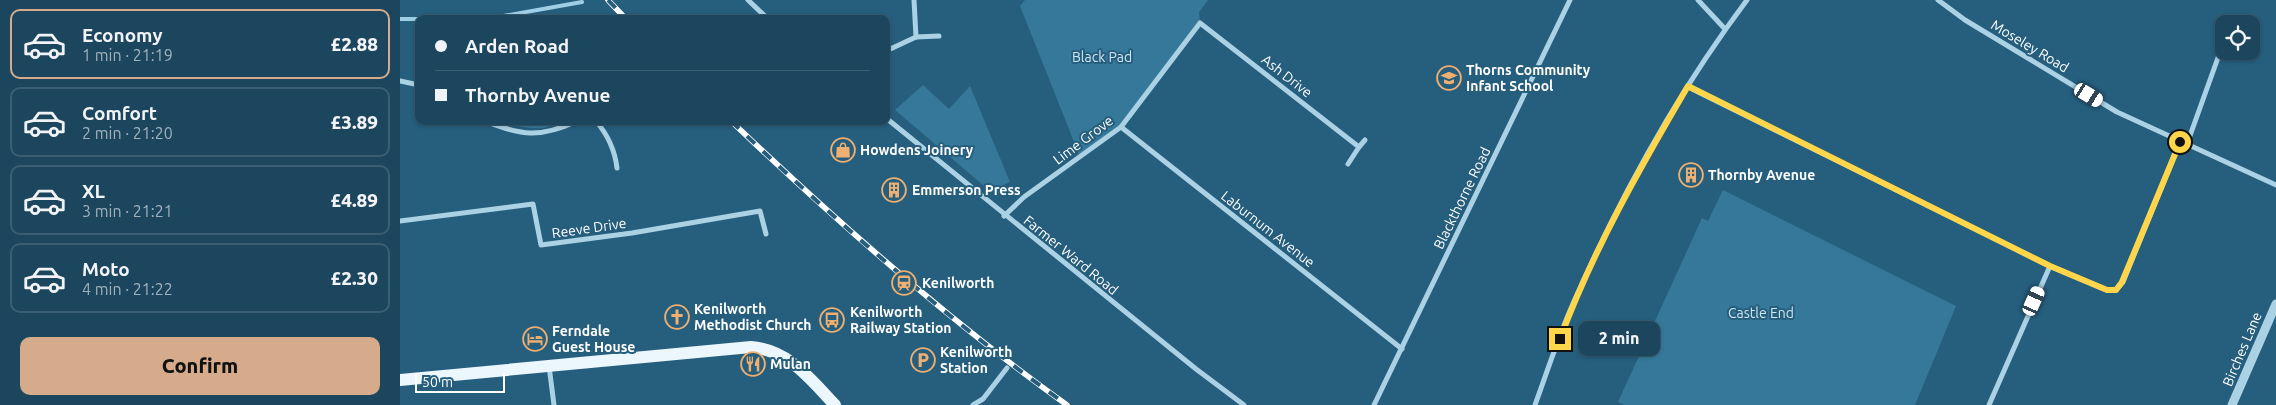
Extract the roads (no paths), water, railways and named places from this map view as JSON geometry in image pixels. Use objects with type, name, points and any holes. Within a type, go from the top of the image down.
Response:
[{"type":"main road","points":[[400,380],[750,347],[767,348],[784,356],[835,405]]},
{"type":"street","points":[[748,0],[764,15]]},
{"type":"street","points":[[914,0],[916,37]]},
{"type":"street","name":"Blackthorne Road","points":[[1374,405],[1570,0]]},
{"type":"street","points":[[1698,0],[1725,29]]},
{"type":"street","points":[[1535,405],[1572,306],[1632,182],[1688,86],[1725,29],[1747,0]]},
{"type":"street","name":"Moseley Road","points":[[1938,0],[1965,20],[2117,112],[2276,185]]},
{"type":"street","name":"Lime Grove","points":[[1004,216],[1024,197],[1121,127],[1200,23]]},
{"type":"street","name":"Ash Drive","points":[[1200,23],[1359,147]]},
{"type":"street","points":[[890,49],[916,37],[939,36]]},
{"type":"street","points":[[2187,144],[2217,60]]},
{"type":"street","points":[[400,81],[415,84]]},
{"type":"street","points":[[1688,86],[2050,266],[2107,290],[2116,290],[2122,282],[2180,142]]},
{"type":"street","name":"Farmer Ward Road","points":[[890,121],[1004,216],[1196,370],[1244,405]]},
{"type":"street","points":[[495,125],[528,134],[544,133],[566,125]]},
{"type":"street","points":[[598,125],[616,158],[617,168]]},
{"type":"street","name":"Laburnum Avenue","points":[[1121,127],[1402,349]]},
{"type":"street","points":[[1348,164],[1364,140]]},
{"type":"street","name":"Reeve Drive","points":[[400,221],[533,204],[541,245],[632,233],[760,211],[766,234]]},
{"type":"street","points":[[1989,405],[2050,266]]},
{"type":"street","name":"Birches Lane","points":[[2232,405],[2275,306]]},
{"type":"street","points":[[549,366],[554,405]]},
{"type":"street","points":[[973,405],[983,399],[1007,368]]},
{"type":"waterway","points":[[509,15],[582,2]]},
{"type":"waterway","points":[[400,19],[415,19]]},
{"type":"railway","points":[[608,0],[622,15]]},
{"type":"railway","points":[[735,125],[811,196],[894,269],[979,339],[1067,405]]},
{"type":"place","name":"Thorns Community Infant School","points":[[1449,78]]},
{"type":"place","name":"Howdens Joinery","points":[[843,150]]},
{"type":"place","name":"Thornby Avenue","points":[[1691,175]]},
{"type":"place","name":"Emmerson Press","points":[[894,190]]},
{"type":"place","name":"Kenilworth","points":[[904,283]]},
{"type":"place","name":"Kenilworth Methodist Church","points":[[677,317]]},
{"type":"place","name":"Kenilworth Railway Station","points":[[832,320]]},
{"type":"place","name":"Ferndale Guest House","points":[[535,339]]},
{"type":"place","name":"Kenilworth Station","points":[[923,360]]},
{"type":"place","name":"Mulan","points":[[753,364]]},
{"type":"park label","name":"Black Pad","points":[[1102,57]]},
{"type":"park label","name":"Castle End","points":[[1761,313]]}]
